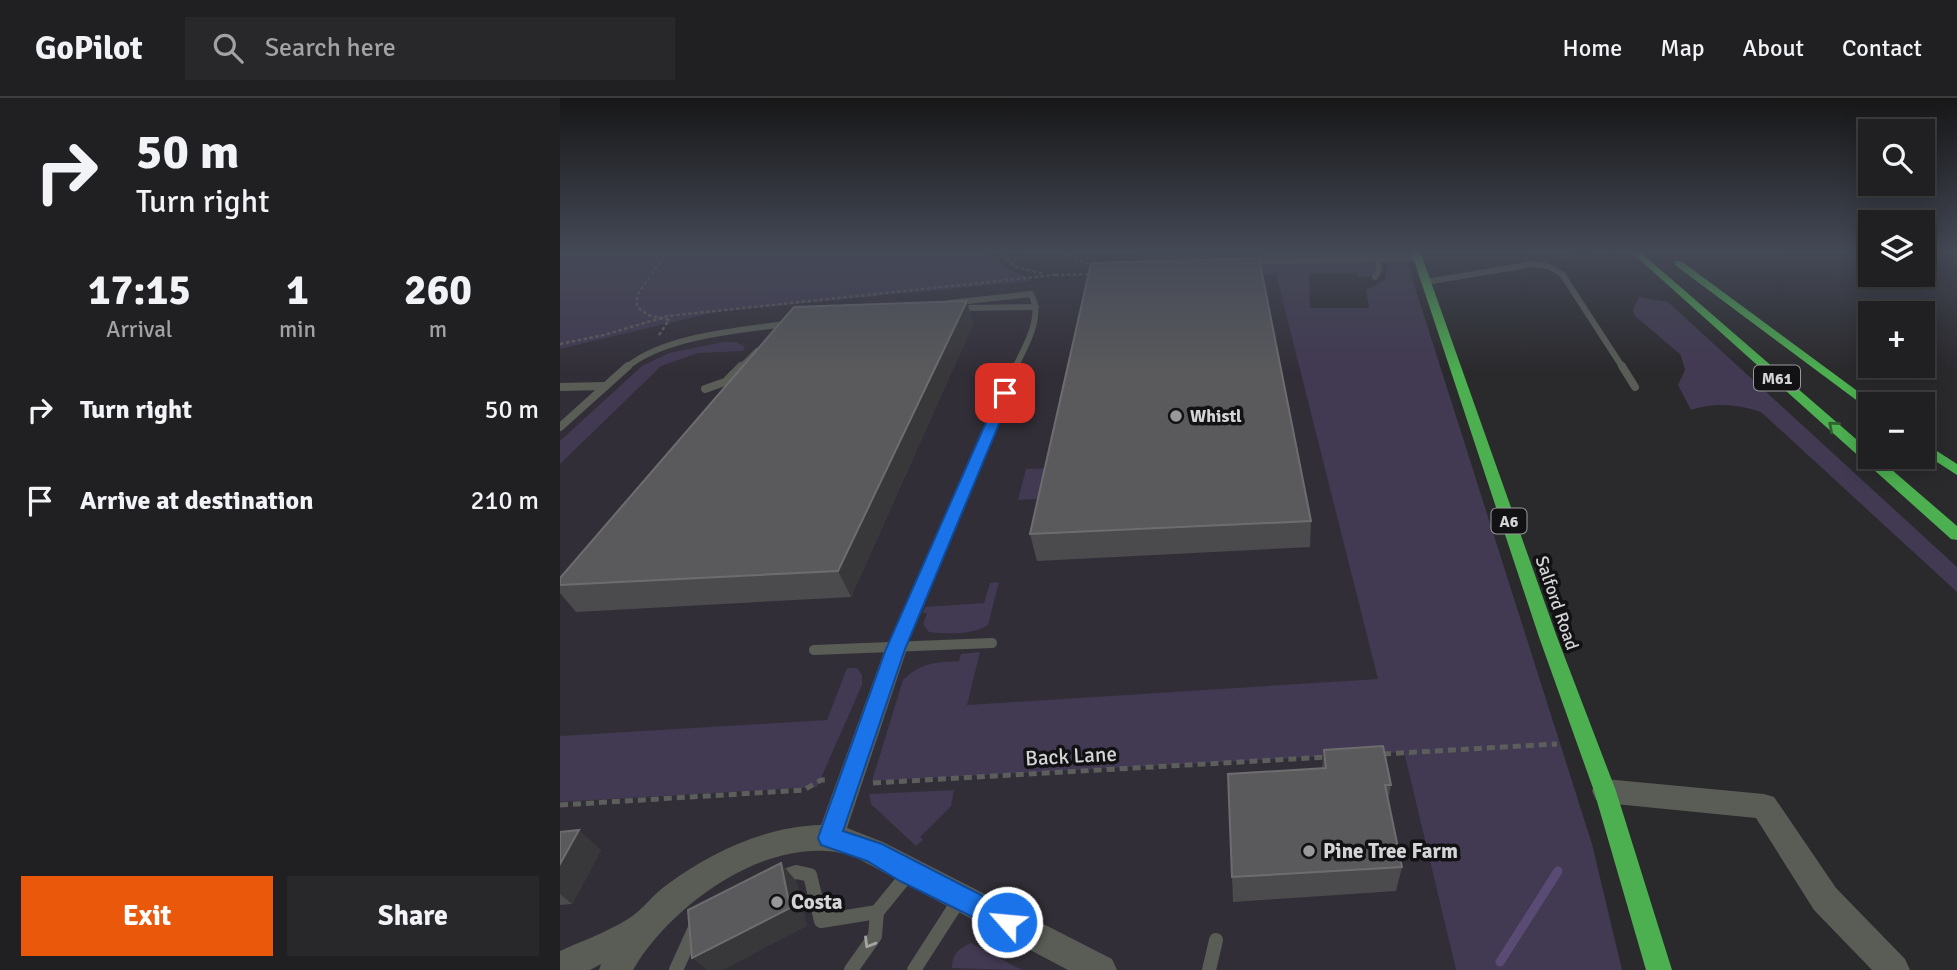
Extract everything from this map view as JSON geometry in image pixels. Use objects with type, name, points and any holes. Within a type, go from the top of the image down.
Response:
[{"type":"main road","name":"Salford Road","points":[[1429,292],[1605,791],[1659,970]]},
{"type":"main road","name":"M61","points":[[1680,292],[1957,535]]},
{"type":"main road","name":"M61","points":[[1687,292],[1852,420]]},
{"type":"main road","name":"M61","points":[[1716,292],[1858,397]]},
{"type":"main road","name":"M61","points":[[1717,292],[1868,392]]},
{"type":"main road","points":[[1935,437],[1957,451]]},
{"type":"main road","points":[[1935,455],[1957,471]]},
{"type":"street","points":[[830,838],[896,649]]},
{"type":"street","points":[[1605,791],[1764,806],[1825,899],[1894,970]]},
{"type":"street","points":[[615,970],[641,929],[673,897],[735,859],[759,849],[788,842],[830,838],[873,852],[909,873],[1101,970]]},
{"type":"street","points":[[560,968],[641,929]]},
{"type":"lane","points":[[1574,292],[1635,387]]},
{"type":"lane","points":[[896,649],[1035,321],[1036,307],[1031,294],[935,306],[1036,307]]},
{"type":"lane","points":[[560,427],[633,362],[658,350],[802,321]]},
{"type":"lane","points":[[771,338],[778,331],[779,325]]},
{"type":"lane","points":[[725,382],[764,345]]},
{"type":"lane","points":[[705,389],[748,374]]},
{"type":"lane","points":[[560,387],[604,386]]},
{"type":"lane","points":[[814,650],[896,649],[992,643]]},
{"type":"lane","points":[[766,885],[788,874],[804,872],[810,875],[821,921],[877,912]]},
{"type":"lane","points":[[851,970],[875,936],[877,912],[909,873]]},
{"type":"lane","points":[[914,970],[960,898]]},
{"type":"lane","points":[[676,970],[694,930],[702,920]]},
{"type":"lane","points":[[1209,970],[1216,940]]},
{"type":"path","points":[[639,292],[637,307],[648,315],[669,322],[655,341],[658,350]]},
{"type":"path","points":[[560,344],[660,318],[902,292]]},
{"type":"path","points":[[1380,754],[1587,742]]},
{"type":"path","name":"Back Lane","points":[[560,804],[804,790],[821,780],[858,778],[870,783],[1339,756]]},
{"type":"shaded area","points":[[560,292],[922,292],[716,312],[560,349]]},
{"type":"shaded area","points":[[922,292],[1295,292],[1456,970],[560,970],[560,349],[716,312]]},
{"type":"shaded area","points":[[1280,292],[1310,292],[1310,308],[1369,308],[1366,292],[1416,292],[1592,844],[1622,970],[1456,970],[1404,752],[872,781],[903,680],[929,664],[959,661],[961,654],[980,652],[967,705],[1378,679]]},
{"type":"shaded area","points":[[1639,297],[1668,302],[1957,567],[1957,592],[1761,412],[1726,405],[1691,410],[1678,385],[1685,370],[1681,355],[1635,316],[1633,310]]},
{"type":"shaded area","points":[[736,342],[745,347],[743,351],[698,353],[661,366],[560,464],[560,441],[642,366],[669,353]]},
{"type":"shaded area","points":[[1061,468],[1055,498],[1018,500],[1026,469]]},
{"type":"shaded area","points":[[999,582],[988,625],[975,631],[952,633],[929,632],[923,624],[927,613],[923,613],[925,607],[984,603],[990,583]]},
{"type":"shaded area","points":[[847,668],[857,668],[862,675],[862,685],[817,787],[560,802],[560,736],[827,720]]},
{"type":"shaded area","points":[[954,790],[951,806],[920,837],[923,840],[916,846],[871,804],[869,794]]},
{"type":"shaded area","points":[[971,943],[1022,970],[952,968],[957,952]]},
{"type":"building","name":"Whistl","points":[[1085,292],[1266,292],[1311,521],[1030,534]]},
{"type":"building","points":[[967,301],[838,571],[560,585],[560,578],[794,307]]},
{"type":"building","name":"Pine Tree Farm","points":[[1383,746],[1391,785],[1385,785],[1402,867],[1232,877],[1228,774],[1326,768],[1324,750]]},
{"type":"building","points":[[579,830],[560,864],[560,832]]},
{"type":"building","points":[[781,863],[790,908],[692,958],[688,910]]},
{"type":"waterway","points":[[1500,962],[1558,871]]},
{"type":"traffic: fast","points":[[1429,292],[1548,637],[1605,791],[1659,970]]},
{"type":"traffic: fast","points":[[1680,292],[1957,535]]},
{"type":"traffic: fast","points":[[1716,292],[1858,397]]},
{"type":"traffic: fast","points":[[1935,455],[1957,471]]},
{"type":"place","name":"Whistl","points":[[1176,416]]},
{"type":"place","name":"Pine Tree Farm","points":[[1309,851]]},
{"type":"place","name":"Costa","points":[[777,902]]},
{"type":"route","points":[[1005,393],[896,649],[830,838],[873,852],[1007,922]]}]
